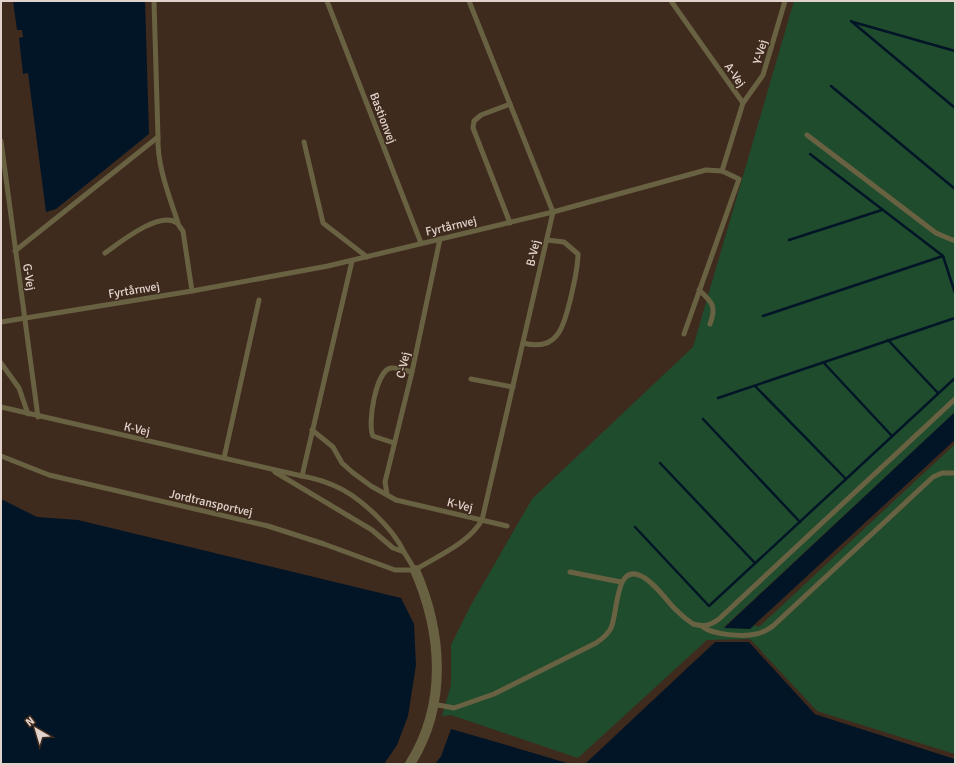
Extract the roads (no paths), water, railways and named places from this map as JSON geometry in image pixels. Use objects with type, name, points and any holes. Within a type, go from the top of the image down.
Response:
[{"type":"street","points":[[410,764],[425,732],[433,704],[437,676],[437,648],[433,620],[425,593],[415,570]]},
{"type":"lane","points":[[154,1],[158,137],[157,150],[178,223],[183,231],[192,291]]},
{"type":"lane","name":"Bastionvej","points":[[327,1],[420,243]]},
{"type":"lane","points":[[469,1],[553,212]]},
{"type":"lane","name":"A-Vej","points":[[671,1],[743,103],[722,170]]},
{"type":"lane","name":"Y-Vej","points":[[743,103],[763,75],[785,1]]},
{"type":"lane","points":[[510,104],[481,115],[474,121],[473,128],[510,223]]},
{"type":"lane","points":[[807,135],[936,233],[955,241]]},
{"type":"lane","points":[[15,251],[158,137]]},
{"type":"lane","name":"G-Vej","points":[[1,141],[38,417]]},
{"type":"lane","points":[[304,142],[323,223],[367,257]]},
{"type":"lane","name":"Fyrtårnvej","points":[[1,322],[192,291],[352,261],[420,243],[553,212],[706,170],[722,170]]},
{"type":"lane","points":[[684,334],[739,179],[722,170]]},
{"type":"lane","name":"B-Vej","points":[[482,520],[553,212]]},
{"type":"lane","points":[[105,253],[147,226],[168,220],[178,223]]},
{"type":"lane","name":"C-Vej","points":[[387,494],[384,482],[412,372],[440,239]]},
{"type":"lane","points":[[523,343],[537,345],[547,342],[558,335],[562,327],[578,262],[578,254],[564,242],[547,240]]},
{"type":"lane","points":[[302,476],[352,261]]},
{"type":"lane","points":[[699,290],[711,302],[714,313],[710,324]]},
{"type":"lane","points":[[224,458],[259,300]]},
{"type":"lane","points":[[1,363],[19,388],[28,414]]},
{"type":"lane","points":[[394,442],[373,436],[370,427],[379,382],[384,371],[391,368],[412,372]]},
{"type":"lane","points":[[471,379],[513,387]]},
{"type":"lane","points":[[703,627],[720,619],[955,399]]},
{"type":"lane","name":"K-Vej","points":[[1,407],[38,417],[269,468],[336,486],[360,502],[379,519],[400,543],[415,570]]},
{"type":"lane","name":"K-Vej","points":[[312,430],[333,447],[347,467],[371,486],[396,500],[507,526]]},
{"type":"lane","name":"Jordtransportvej","points":[[1,456],[49,474],[268,526],[324,544],[395,570],[415,570]]},
{"type":"lane","name":"K-Vej","points":[[269,468],[372,530],[393,548],[404,552]]},
{"type":"lane","points":[[433,704],[454,708],[494,694],[596,643],[604,637],[613,624],[621,582],[625,576],[630,574],[642,576],[678,612],[693,624],[707,630],[722,634],[755,635],[765,631],[773,626],[933,477],[942,473],[955,473]]},
{"type":"lane","points":[[415,570],[471,535],[475,532],[482,520]]},
{"type":"lane","points":[[570,572],[621,582]]},
{"type":"water","points":[[13,1],[145,1],[149,134],[56,209],[46,212],[28,73],[23,74],[19,38],[23,37],[22,30],[17,30]]},
{"type":"water","points":[[955,412],[955,440],[750,629],[724,628]]},
{"type":"water","points":[[1,499],[37,517],[78,520],[401,598],[414,624],[416,665],[408,716],[397,745],[384,764],[1,764]]},
{"type":"water","points":[[715,642],[749,642],[815,714],[955,759],[955,764],[585,764]]},
{"type":"water","points":[[451,728],[570,764],[435,764],[441,756]]},
{"type":"waterway","points":[[851,21],[955,108]]},
{"type":"waterway","points":[[853,22],[955,51]]},
{"type":"waterway","points":[[831,86],[955,189]]},
{"type":"waterway","points":[[810,154],[943,256],[955,293]]},
{"type":"waterway","points":[[789,240],[882,210]]},
{"type":"waterway","points":[[763,316],[943,256]]},
{"type":"waterway","points":[[718,398],[955,318]]},
{"type":"waterway","points":[[888,340],[938,393]]},
{"type":"waterway","points":[[823,362],[892,436]]},
{"type":"waterway","points":[[635,527],[709,606],[955,378]]},
{"type":"waterway","points":[[755,386],[846,479]]},
{"type":"waterway","points":[[703,419],[800,522]]},
{"type":"waterway","points":[[660,463],[755,563]]}]
